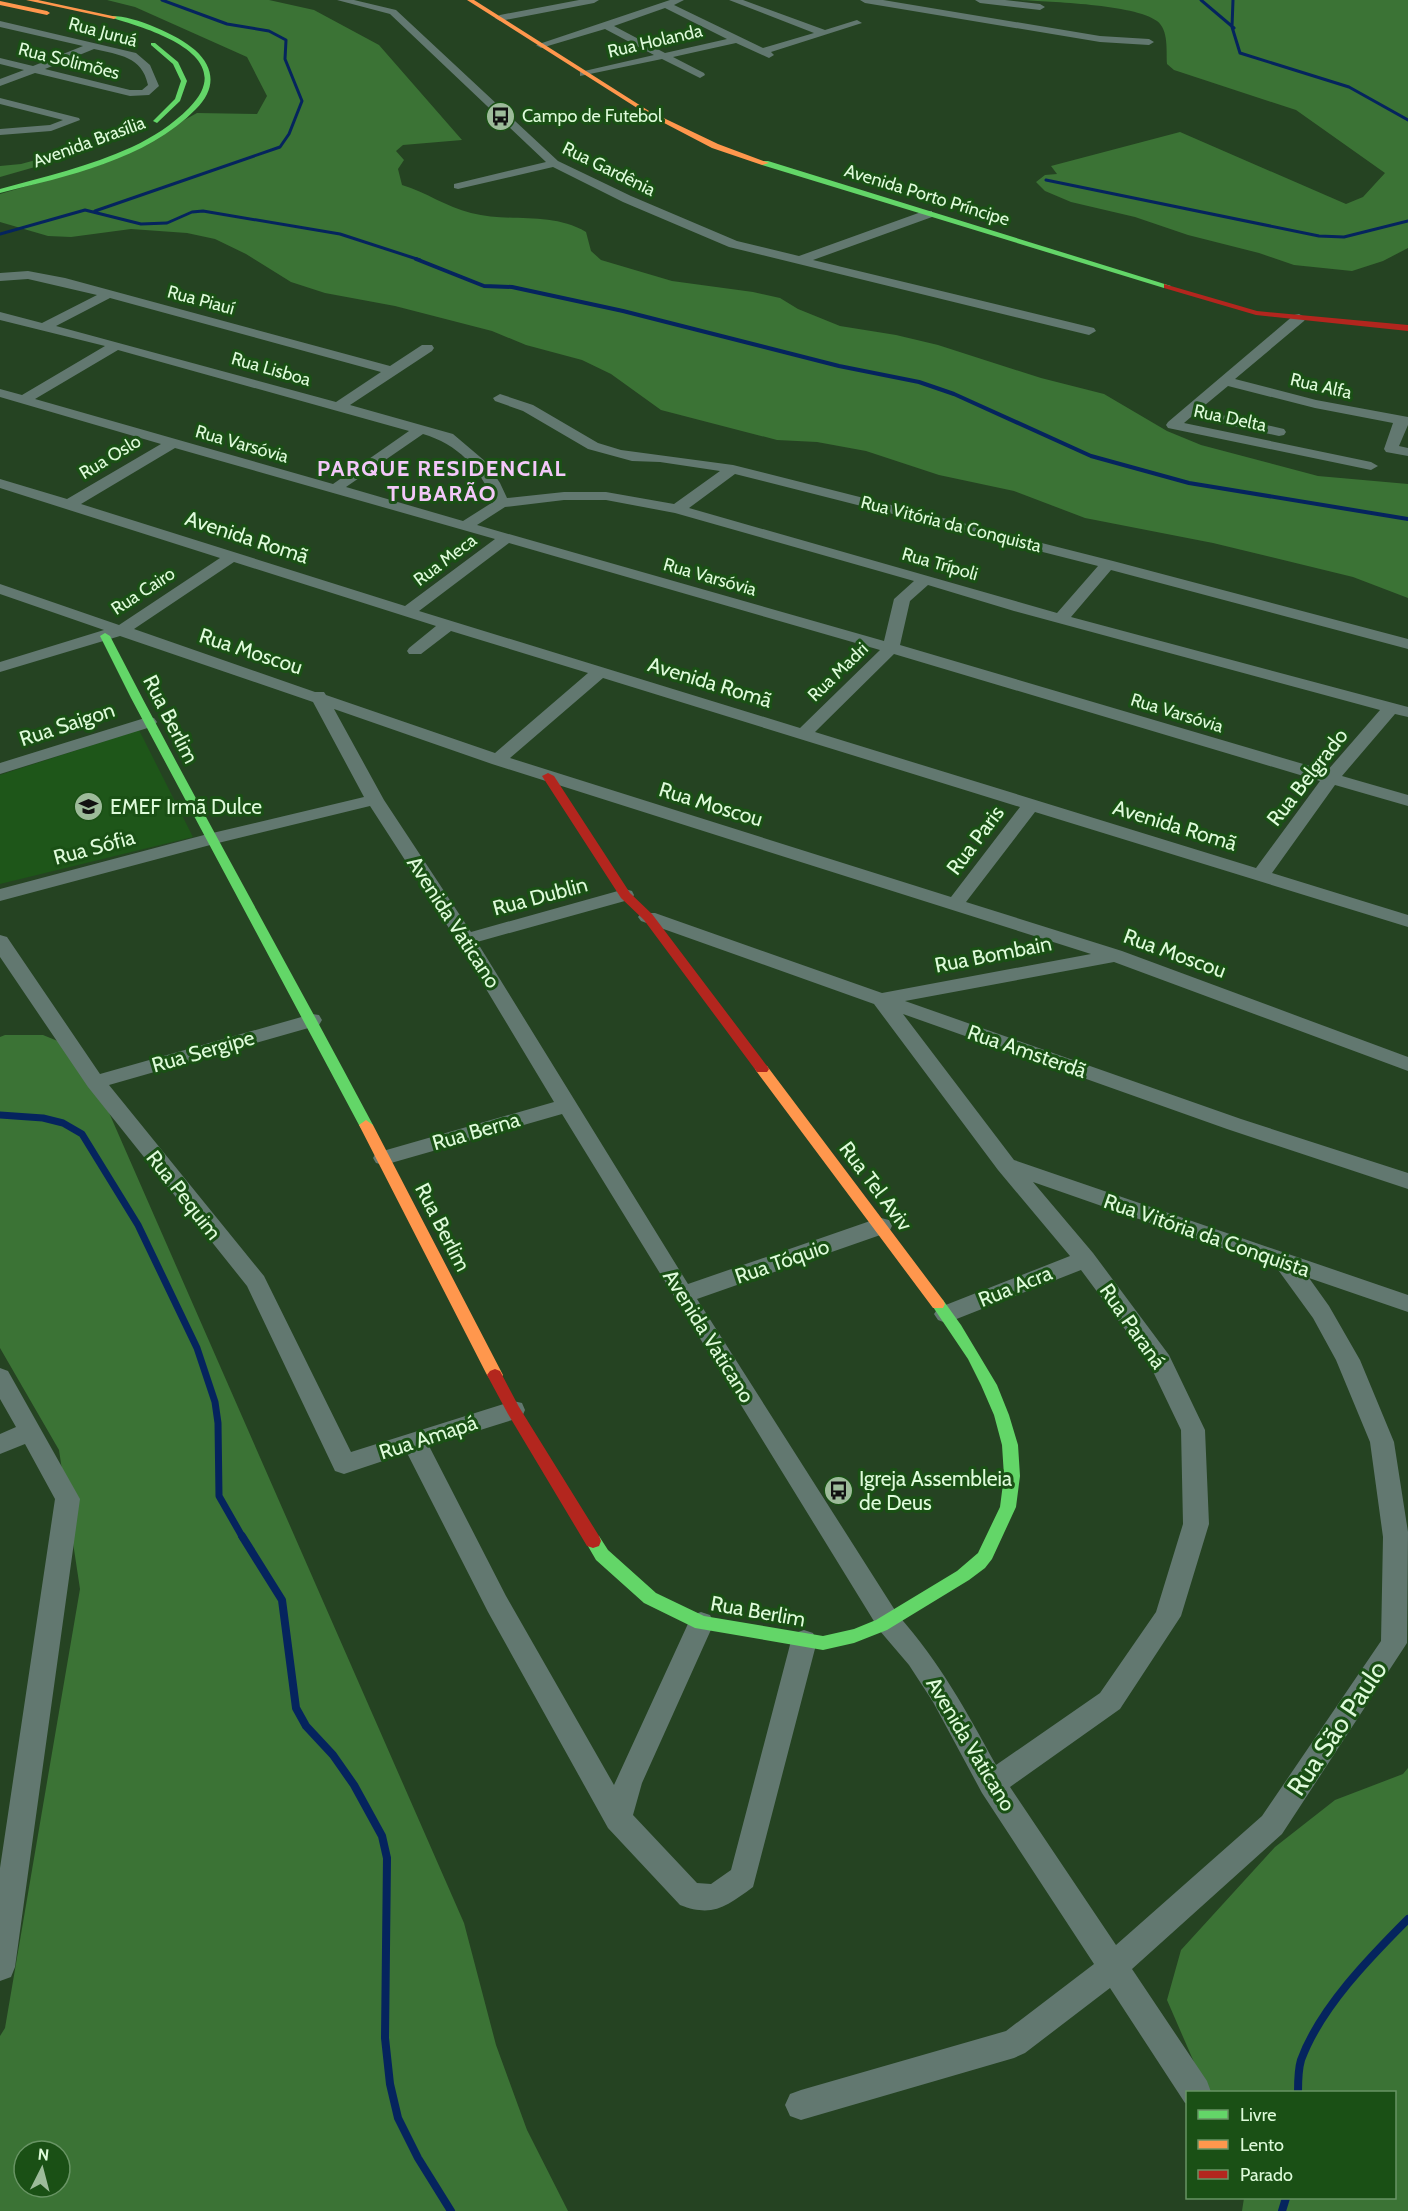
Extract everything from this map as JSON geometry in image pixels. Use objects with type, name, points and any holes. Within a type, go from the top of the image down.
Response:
[{"type":"street","name":"Avenida Brasília","points":[[0,191],[102,160],[148,142],[169,130],[194,110],[201,102],[210,81],[206,66],[198,57],[173,39],[158,32],[121,20],[29,0]]},
{"type":"street","name":"Rua Gardênia","points":[[342,0],[393,12],[554,163],[695,229],[733,244],[800,261]]},
{"type":"street","name":"Avenida Porto Príncipe","points":[[470,0],[492,11],[584,74],[655,116],[715,146],[928,214],[1256,313],[1408,328]]},
{"type":"street","points":[[492,11],[594,0]]},
{"type":"street","points":[[541,45],[606,26],[679,0]]},
{"type":"street","points":[[734,0],[825,33]]},
{"type":"street","points":[[865,0],[948,10],[1100,39],[1149,42]]},
{"type":"street","points":[[980,0],[1040,7]]},
{"type":"street","name":"Avenida Brasília","points":[[0,3],[103,25],[139,36],[177,62],[184,73],[185,84],[182,95],[175,104],[150,127],[129,139],[81,157],[0,180]]},
{"type":"street","points":[[666,5],[765,54],[857,23]]},
{"type":"street","name":"Rua Juruá","points":[[0,24],[132,55],[142,61],[152,75],[154,87],[145,93],[130,93]]},
{"type":"street","points":[[606,26],[700,75]]},
{"type":"street","name":"Rua Holanda","points":[[584,74],[734,40]]},
{"type":"street","points":[[0,83],[93,46]]},
{"type":"street","name":"Rua Solimões","points":[[0,61],[130,93]]},
{"type":"street","points":[[0,101],[75,120],[59,126],[0,132]]},
{"type":"street","points":[[458,186],[554,163]]},
{"type":"street","points":[[800,261],[928,214]]},
{"type":"street","points":[[800,261],[1089,331]]},
{"type":"street","name":"Rua Piauí","points":[[0,277],[36,276],[392,371]]},
{"type":"street","points":[[46,326],[109,294]]},
{"type":"street","name":"Rua Lisboa","points":[[0,316],[46,326],[448,437],[471,454],[486,471],[497,490],[501,503]]},
{"type":"street","name":"Rua Delta","points":[[1299,318],[1173,425],[1371,466]]},
{"type":"street","points":[[23,400],[116,345]]},
{"type":"street","points":[[338,407],[427,348]]},
{"type":"street","name":"Rua Alfa","points":[[1226,381],[1315,404],[1405,422]]},
{"type":"street","name":"Rua Varsóvia","points":[[0,393],[171,444],[891,648],[1408,801]]},
{"type":"street","name":"Rua Vitória da Conquista","points":[[500,398],[528,408],[592,446],[632,457],[660,458],[733,469],[1108,564],[1408,644]]},
{"type":"street","points":[[1189,412],[1280,432]]},
{"type":"street","points":[[1405,422],[1391,449],[1408,452]]},
{"type":"street","points":[[333,490],[421,429]]},
{"type":"street","name":"Rua Oslo","points":[[68,505],[171,444]]},
{"type":"street","points":[[676,509],[733,469]]},
{"type":"street","name":"Avenida Romã","points":[[0,483],[448,625],[1408,921]]},
{"type":"street","name":"Rua Trípoli","points":[[463,527],[501,503],[564,496],[606,496],[676,509],[1060,619],[1217,659],[1400,710]]},
{"type":"street","name":"Rua Meca","points":[[407,612],[505,539]]},
{"type":"street","name":"Rua Cairo","points":[[0,667],[122,630],[233,556]]},
{"type":"street","points":[[1060,619],[1108,564]]},
{"type":"street","points":[[876,566],[902,599],[925,579]]},
{"type":"street","name":"Rua Moscou","points":[[0,589],[318,696],[498,760],[1115,955],[1408,1064]]},
{"type":"street","name":"Rua Madri","points":[[803,734],[891,648],[902,599]]},
{"type":"street","points":[[416,651],[448,625]]},
{"type":"street","name":"Rua Berlim","points":[[105,636],[210,839],[312,1020],[513,1410],[602,1555],[650,1598],[701,1623],[823,1643],[843,1641],[890,1623]]},
{"type":"street","points":[[498,760],[600,672]]},
{"type":"street","name":"Avenida Vaticano","points":[[318,696],[375,800],[466,939],[684,1295],[890,1623],[918,1656],[943,1694],[992,1784],[1195,2091]]},
{"type":"street","name":"Rua Belgrado","points":[[1260,876],[1330,779],[1400,710]]},
{"type":"street","name":"Rua Saigon","points":[[0,769],[148,722]]},
{"type":"street","name":"Rua Tel Aviv","points":[[548,776],[625,896],[648,917],[881,1226],[946,1314],[993,1391],[1008,1432],[1013,1472],[1006,1518],[980,1563],[890,1623]]},
{"type":"street","name":"Rua Sófia","points":[[0,896],[210,839],[375,800]]},
{"type":"street","name":"Rua Paris","points":[[955,904],[1032,804]]},
{"type":"street","name":"Rua Dublin","points":[[466,939],[625,896]]},
{"type":"street","name":"Rua Amsterdã","points":[[648,917],[1234,1124],[1408,1181]]},
{"type":"street","name":"Rua Pequim","points":[[0,940],[8,972],[63,1033],[95,1082],[255,1282],[344,1464]]},
{"type":"street","name":"Rua Bombain","points":[[880,999],[1115,955]]},
{"type":"street","name":"Rua Paraná","points":[[880,999],[1006,1165],[1085,1259],[1157,1355],[1193,1430],[1196,1524],[1168,1616],[1110,1701],[992,1784]]},
{"type":"street","name":"Rua Sergipe","points":[[95,1082],[312,1020]]},
{"type":"street","name":"Rua Berna","points":[[384,1158],[567,1105]]},
{"type":"street","name":"Rua Vitória da Conquista","points":[[1006,1165],[1408,1304]]},
{"type":"street","name":"Rua Tóquio","points":[[684,1295],[881,1226]]},
{"type":"street","name":"Rua Acra","points":[[946,1314],[1085,1259]]},
{"type":"street","name":"Rua São Paulo","points":[[801,2104],[1014,2043],[1113,1967],[1272,1825],[1394,1643],[1396,1538],[1382,1442],[1348,1360],[1321,1312],[1284,1261]]},
{"type":"street","points":[[0,1377],[68,1499],[0,1967]]},
{"type":"street","name":"Rua Amapá","points":[[344,1464],[513,1410]]},
{"type":"street","points":[[0,1444],[31,1431]]},
{"type":"street","points":[[414,1442],[497,1604],[618,1819],[690,1896],[715,1898],[743,1878],[804,1641]]},
{"type":"street","points":[[618,1819],[628,1783],[701,1623]]},
{"type":"shaded area","points":[[107,0],[269,0],[314,10],[379,45],[462,140],[403,145],[396,151],[404,160],[398,169],[402,185],[462,210],[486,216],[544,219],[572,226],[586,232],[591,251],[601,260],[672,281],[780,298],[798,309],[840,326],[896,335],[938,345],[1041,378],[1104,394],[1167,431],[1201,445],[1318,476],[1408,484],[1408,598],[1353,577],[1213,543],[1085,518],[1014,491],[939,475],[866,451],[817,442],[777,440],[661,410],[611,374],[582,360],[526,345],[492,331],[395,306],[325,293],[291,282],[246,254],[215,239],[187,233],[131,229],[71,237],[48,236],[0,222],[0,194],[106,163],[197,113],[257,114],[267,96],[247,57],[135,7]]},
{"type":"shaded area","points":[[1020,0],[1408,0],[1408,248],[1383,261],[1352,271],[1294,265],[1259,253],[1188,235],[1135,217],[1071,202],[1045,191],[1036,182],[1045,175],[1057,174],[1051,166],[1180,132],[1346,204],[1363,197],[1385,173],[1296,110],[1174,70],[1167,64],[1166,41],[1161,25],[1146,15],[1111,7]]},
{"type":"shaded area","points":[[54,155],[77,155],[0,177],[0,166],[21,164]]},
{"type":"shaded area","name":"EMEF Irmã Dulce","points":[[139,730],[193,837],[0,884],[0,775]]},
{"type":"shaded area","points":[[43,1035],[82,1051],[464,1923],[496,2045],[527,2130],[568,2211],[0,2211],[0,2036],[5,2028],[80,1589],[59,1450],[0,1348],[0,1037]]},
{"type":"shaded area","points":[[1408,1768],[1408,2211],[1242,2211],[1244,2199],[1396,2199],[1396,2091],[1207,2091],[1167,2000],[1181,1950],[1275,1847],[1335,1800],[1403,1774]]},
{"type":"waterway","points":[[95,211],[280,147],[289,134],[302,101],[285,59],[286,40],[269,31],[227,24],[162,0]]},
{"type":"waterway","points":[[1201,0],[1232,26]]},
{"type":"waterway","points":[[1232,26],[1233,0]]},
{"type":"waterway","points":[[1232,26],[1240,53],[1349,87],[1408,120]]},
{"type":"waterway","points":[[1046,180],[1319,236],[1344,237],[1408,221]]},
{"type":"waterway","points":[[0,234],[85,210],[141,224],[167,223],[192,212],[203,211],[340,234],[420,260]]},
{"type":"waterway","points":[[416,259],[484,286],[512,287],[623,311],[839,366],[919,382],[954,394],[1091,456],[1189,483],[1408,519]]},
{"type":"waterway","points":[[0,1115],[43,1118],[63,1123],[82,1134],[138,1225],[197,1348],[215,1402],[218,1423],[219,1496],[243,1538]]},
{"type":"waterway","points":[[242,1536],[282,1600],[296,1708],[306,1726],[333,1755],[354,1785],[382,1836],[387,1858],[385,2038],[390,2084],[398,2118],[418,2158],[451,2211]]},
{"type":"waterway","points":[[1298,2091],[1301,2060],[1320,2021],[1347,1984],[1408,1919]]},
{"type":"waterway","points":[[1282,2211],[1286,2199]]},
{"type":"traffic: fast","points":[[0,191],[78,169],[134,149],[159,136],[181,120],[201,99],[208,86],[208,76],[198,56],[177,40],[114,17]]},
{"type":"traffic: fast","points":[[153,44],[176,63],[184,81],[178,100],[157,121]]},
{"type":"traffic: fast","points":[[765,163],[1167,286]]},
{"type":"traffic: fast","points":[[105,636],[366,1125]]},
{"type":"traffic: fast","points":[[593,1541],[602,1555],[650,1598],[701,1623],[823,1643],[854,1636],[882,1625],[963,1575],[984,1557],[1008,1507],[1012,1476],[1010,1445],[1002,1415],[989,1385],[974,1356],[938,1304]]},
{"type":"traffic: slow","points":[[29,0],[114,17]]},
{"type":"traffic: slow","points":[[470,0],[647,112],[715,146],[765,163]]},
{"type":"traffic: slow","points":[[0,3],[47,13]]},
{"type":"traffic: slow","points":[[762,1069],[938,1304]]},
{"type":"traffic: slow","points":[[366,1125],[495,1375]]},
{"type":"traffic: jam","points":[[1167,286],[1256,313],[1408,328]]},
{"type":"traffic: jam","points":[[548,776],[625,895],[648,917],[762,1069]]},
{"type":"traffic: jam","points":[[495,1375],[513,1410],[593,1541]]},
{"type":"place","name":"Campo de Futebol","points":[[501,116]]},
{"type":"place","name":"EMEF Irmã Dulce","points":[[89,806]]},
{"type":"place","name":"Igreja Assembleia de Deus","points":[[838,1490]]},
{"type":"district","name":"PARQUE RESIDENCIAL TUBARÃO","points":[[442,480]]}]
